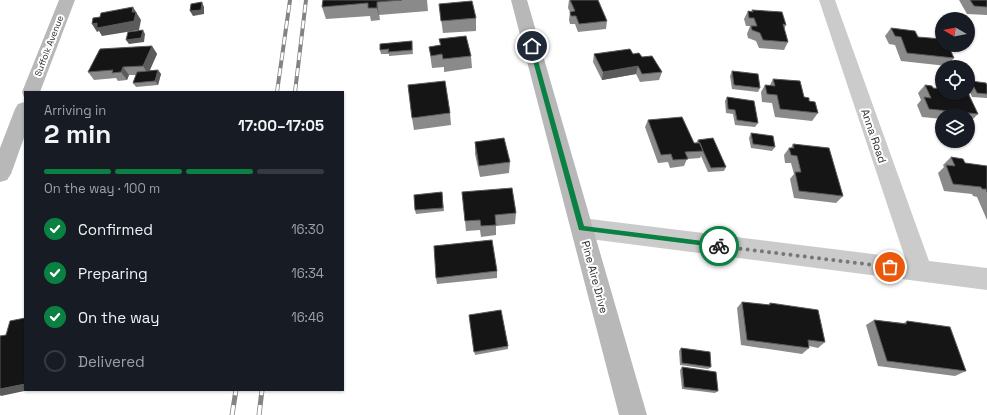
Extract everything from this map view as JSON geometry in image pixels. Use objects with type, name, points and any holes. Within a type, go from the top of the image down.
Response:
[{"type":"street","name":"Suffolk Avenue","points":[[32,91],[67,0]]},
{"type":"street","name":"Pine Aire Drive","points":[[519,0],[632,415]]},
{"type":"street","name":"Anna Road","points":[[827,0],[921,271]]},
{"type":"street","points":[[0,174],[24,112]]},
{"type":"street","points":[[582,228],[987,279]]},
{"type":"building","points":[[323,0],[402,0],[377,2],[377,8],[368,8],[368,3],[322,7]]},
{"type":"building","points":[[570,0],[598,0],[607,21],[579,24],[576,16],[571,16],[570,12],[575,11]]},
{"type":"building","points":[[970,0],[987,0],[987,7],[974,6]]},
{"type":"building","points":[[472,1],[476,18],[441,21],[439,4]]},
{"type":"building","points":[[202,2],[201,10],[190,11],[191,4]]},
{"type":"building","points":[[133,7],[132,12],[136,12],[134,21],[97,28],[97,23],[92,24],[93,18],[100,17],[101,13]]},
{"type":"building","points":[[752,10],[782,12],[786,25],[783,24],[788,42],[763,40],[760,33],[752,30],[751,26],[757,26],[754,18],[749,18],[748,11],[753,12]]},
{"type":"building","points":[[891,28],[915,31],[918,37],[935,38],[935,52],[951,52],[954,58],[907,53],[901,37],[895,36]]},
{"type":"building","points":[[143,30],[141,38],[126,40],[128,32]]},
{"type":"building","points":[[466,36],[471,56],[443,59],[442,54],[431,56],[429,47],[441,45],[439,39]]},
{"type":"building","points":[[412,41],[412,50],[388,52],[389,49],[380,50],[380,44]]},
{"type":"building","points":[[152,46],[143,66],[123,67],[121,72],[112,73],[113,70],[88,72],[100,49]]},
{"type":"building","points":[[630,49],[633,54],[639,53],[642,57],[652,56],[662,72],[642,74],[638,66],[603,72],[594,54]]},
{"type":"building","points":[[158,70],[155,81],[133,83],[137,72]]},
{"type":"building","points":[[732,71],[758,74],[760,88],[734,85]]},
{"type":"building","points":[[773,79],[800,81],[804,97],[809,98],[809,101],[815,102],[818,113],[780,109],[777,95],[767,94],[765,85],[775,86]]},
{"type":"building","points":[[445,81],[450,113],[412,118],[408,85]]},
{"type":"building","points":[[975,82],[986,83],[987,94],[977,93],[975,89]]},
{"type":"building","points":[[925,85],[935,88],[935,100],[971,100],[978,114],[975,114],[975,108],[929,109],[924,97],[931,98]]},
{"type":"building","points":[[727,97],[754,101],[758,123],[737,120],[735,110],[728,109]]},
{"type":"building","points":[[682,117],[694,143],[700,143],[703,151],[685,152],[688,159],[673,160],[671,154],[661,155],[648,120]]},
{"type":"building","points":[[751,133],[773,136],[775,147],[753,144]]},
{"type":"building","points":[[504,138],[510,162],[479,166],[475,142]]},
{"type":"building","points":[[713,138],[726,167],[711,168],[698,140]]},
{"type":"building","points":[[793,144],[829,148],[843,196],[799,191],[795,172],[801,172],[797,156],[791,155],[789,148],[794,148]]},
{"type":"building","points":[[951,157],[963,159],[965,163],[987,166],[987,192],[986,189],[982,189],[981,187],[953,184],[946,165],[955,166]]},
{"type":"building","points":[[512,188],[516,213],[495,215],[496,225],[481,226],[480,220],[465,221],[462,192]]},
{"type":"building","points":[[442,192],[443,208],[415,210],[414,195]]},
{"type":"building","points":[[492,240],[497,271],[436,278],[434,246]]},
{"type":"building","points":[[742,302],[770,305],[770,303],[818,310],[825,342],[808,340],[809,348],[747,340]]},
{"type":"building","points":[[501,310],[508,346],[474,352],[469,315]]},
{"type":"building","points":[[24,318],[24,384],[0,389],[0,336],[6,335],[10,321]]},
{"type":"building","points":[[874,320],[906,324],[907,321],[950,327],[966,371],[887,361]]},
{"type":"building","points":[[681,348],[710,352],[711,367],[682,363]]},
{"type":"building","points":[[682,367],[716,372],[718,391],[684,387]]},
{"type":"railway","points":[[277,91],[290,0]]},
{"type":"railway","points":[[295,91],[306,0]]},
{"type":"railway","points":[[232,415],[236,391]]},
{"type":"railway","points":[[259,415],[262,391]]},
{"type":"way so far","points":[[719,246],[890,267]]},
{"type":"route","points":[[532,46],[582,228],[719,246]]}]
